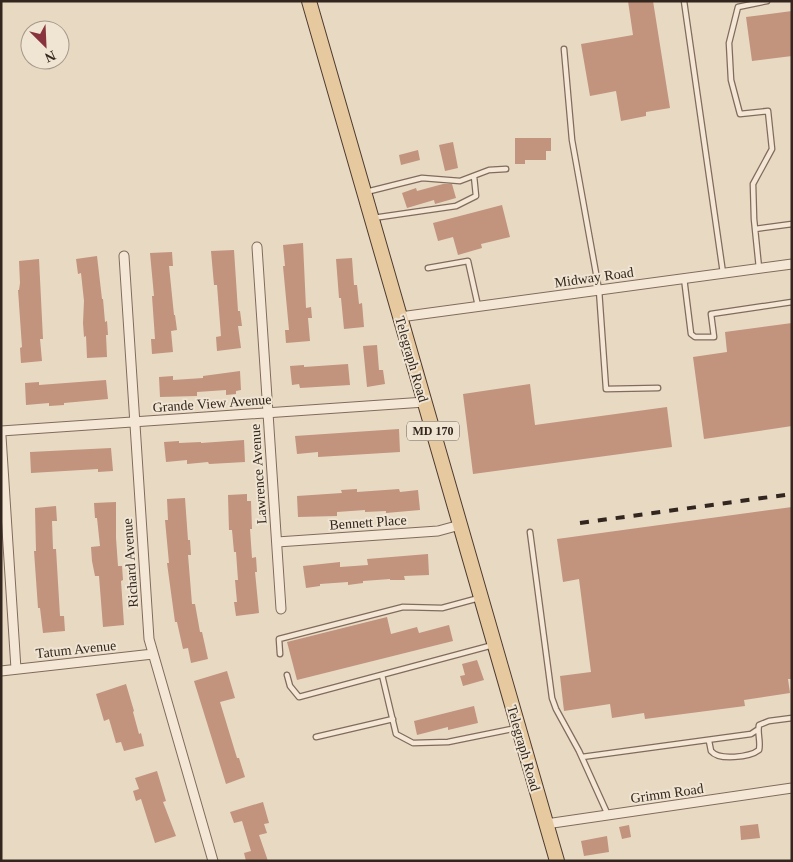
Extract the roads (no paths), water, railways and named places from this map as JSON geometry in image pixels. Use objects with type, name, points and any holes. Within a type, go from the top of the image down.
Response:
[{"type":"main road","name":"Telegraph Road","points":[[309,1],[556,861]]},
{"type":"street","name":"Lawrence Avenue","points":[[257,247],[281,609]]},
{"type":"street","name":"Richard Avenue","points":[[124,256],[149,638],[213,861]]},
{"type":"street","name":"Midway Road","points":[[400,317],[792,264]]},
{"type":"street","name":"Grande View Avenue","points":[[1,431],[425,402]]},
{"type":"street","points":[[1,436],[16,669]]},
{"type":"street","name":"Bennett Place","points":[[277,542],[438,531],[460,525]]},
{"type":"street","name":"Tatum Avenue","points":[[1,671],[153,654]]},
{"type":"street","name":"Grimm Road","points":[[546,824],[792,788]]},
{"type":"lane","points":[[684,1],[723,273]]},
{"type":"lane","points":[[759,268],[753,184],[772,150],[768,111],[740,114],[730,80],[729,43],[738,7],[767,1]]},
{"type":"lane","points":[[564,49],[572,140],[599,290],[606,389],[658,388]]},
{"type":"lane","points":[[364,192],[422,178],[460,181],[489,170],[506,169]]},
{"type":"lane","points":[[372,218],[456,206],[476,196],[474,176]]},
{"type":"lane","points":[[755,229],[792,224]]},
{"type":"lane","points":[[428,268],[468,261],[478,306]]},
{"type":"lane","points":[[684,278],[691,334],[695,337],[714,336],[711,314],[792,302]]},
{"type":"lane","points":[[530,532],[552,698],[582,757],[608,815]]},
{"type":"lane","points":[[280,654],[279,638],[403,608],[442,608],[481,597]]},
{"type":"lane","points":[[287,675],[290,686],[299,697],[494,645]]},
{"type":"lane","points":[[382,675],[396,734],[413,743],[448,742],[518,727]]},
{"type":"lane","points":[[709,741],[711,751],[716,756],[745,756],[760,750],[759,724],[792,718]]},
{"type":"lane","points":[[316,737],[393,719]]},
{"type":"lane","points":[[582,757],[709,741],[751,734],[758,730]]},
{"type":"railway","points":[[580,523],[792,494]]}]
